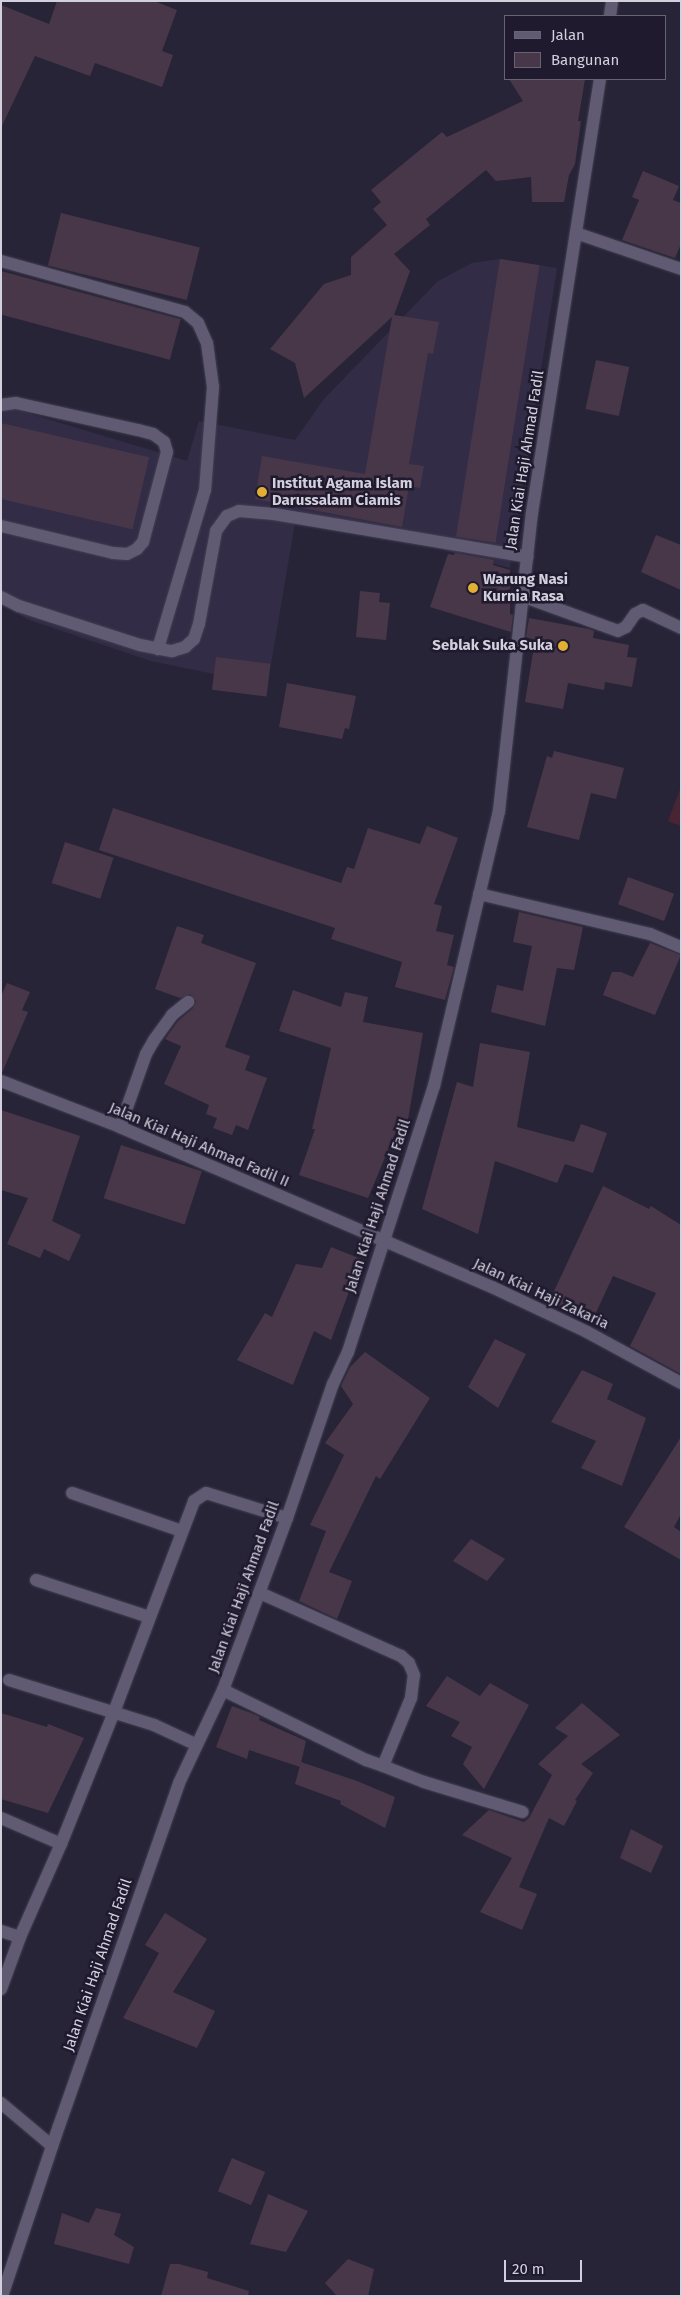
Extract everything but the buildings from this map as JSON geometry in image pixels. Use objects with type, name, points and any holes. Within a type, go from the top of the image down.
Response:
[{"type":"street","points":[[610,15],[612,1]]},
{"type":"street","name":"Jalan Kiai Haji Ahmad Fadil","points":[[2,2296],[52,2146],[179,1783],[223,1690],[287,1518],[333,1384],[348,1352],[434,1086],[499,811],[527,557],[600,80]]},
{"type":"street","points":[[576,233],[681,269]]},
{"type":"street","points":[[1,261],[185,312],[198,323],[207,343],[213,387],[205,490],[158,649]]},
{"type":"street","points":[[1,405],[16,403],[153,434],[164,442],[167,452],[144,542],[137,550],[127,554],[113,553],[1,526]]},
{"type":"street","points":[[1,597],[18,606],[158,649],[172,651],[185,647],[194,640],[200,624],[216,531],[227,516],[239,511],[274,514],[527,557]]},
{"type":"street","points":[[522,596],[618,631],[626,627],[635,614],[643,610],[681,628]]},
{"type":"street","points":[[479,894],[650,934],[681,947]]},
{"type":"street","points":[[120,1128],[146,1054],[172,1015],[188,1002]]},
{"type":"street","name":"Jalan Kiai Haji Ahmad Fadil II","points":[[1,1080],[120,1128],[383,1242]]},
{"type":"street","name":"Jalan Kiai Haji Zakaria","points":[[383,1242],[492,1287],[588,1332],[681,1383]]},
{"type":"street","points":[[72,1493],[182,1531]]},
{"type":"street","points":[[1,1989],[20,1937],[61,1844],[114,1712],[194,1501],[206,1493],[287,1518]]},
{"type":"street","points":[[36,1580],[150,1617]]},
{"type":"street","points":[[260,1593],[401,1656],[409,1663],[414,1675],[411,1698],[383,1766]]},
{"type":"street","points":[[9,1680],[154,1725],[197,1745]]},
{"type":"street","points":[[223,1690],[366,1760],[424,1782],[523,1812]]},
{"type":"street","points":[[1,1818],[61,1844]]},
{"type":"street","points":[[1,1931],[20,1937]]},
{"type":"street","points":[[1,2103],[52,2146]]},
{"type":"shaded area","name":"Institut Agama Islam Darussalam Ciamis","points":[[500,259],[557,268],[510,568],[429,546],[295,523],[271,664],[214,674],[151,661],[29,620],[1,605],[1,405],[187,461],[199,421],[295,440],[324,399],[438,281],[472,263]]},
{"type":"shaded area","points":[[681,787],[681,826],[668,821]]},
{"type":"place","name":"Institut Agama Islam Darussalam Ciamis","points":[[262,492]]},
{"type":"place","name":"Warung Nasi Kurnia Rasa","points":[[473,588]]},
{"type":"place","name":"Seblak Suka Suka","points":[[563,646]]}]
